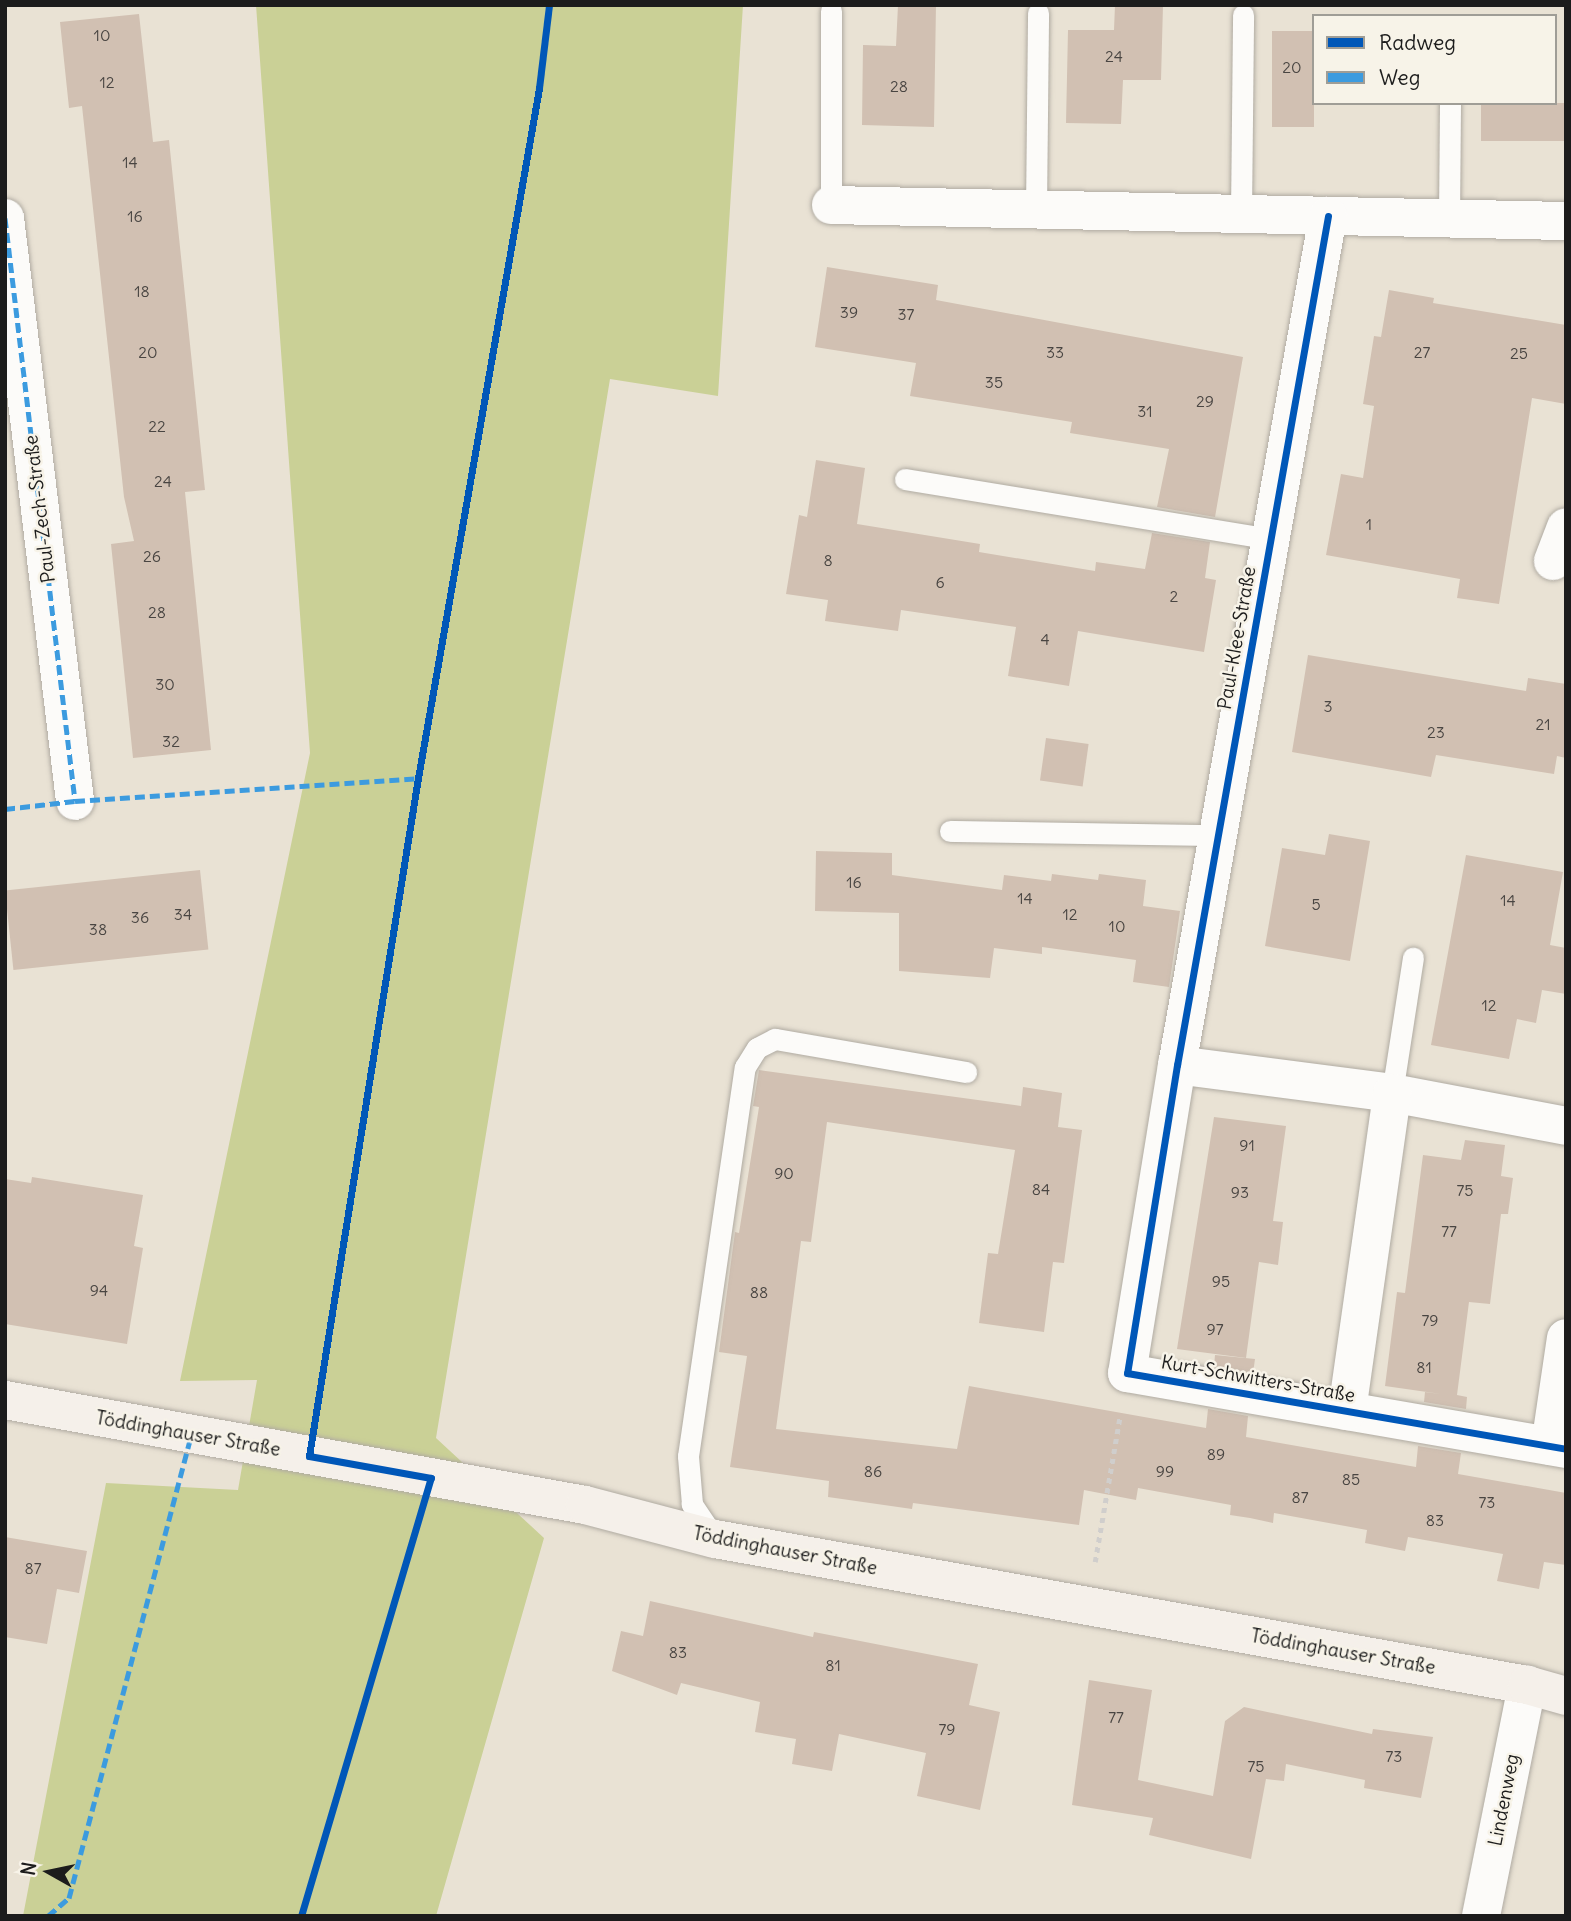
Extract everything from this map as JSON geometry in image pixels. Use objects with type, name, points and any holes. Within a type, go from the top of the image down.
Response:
[{"type":"street","points":[[831,205],[1566,221]]},
{"type":"street","name":"Paul-Klee-Straße","points":[[1177,1065],[1328,216]]},
{"type":"street","name":"Paul-Zech-Straße","points":[[5,218],[75,801]]},
{"type":"street","points":[[1127,1373],[1177,1065],[1392,1093],[1566,1126]]},
{"type":"street","name":"Kurt-Schwitters-Straße","points":[[1347,1411],[1392,1093]]},
{"type":"street","name":"Kurt-Schwitters-Straße","points":[[1127,1373],[1558,1447],[1566,1338]]},
{"type":"street","name":"Töddinghauser Straße","points":[[5,1400],[585,1504],[715,1539],[1527,1685],[1566,1696]]},
{"type":"street","name":"Lindenweg","points":[[1481,1916],[1527,1685]]},
{"type":"lane","points":[[831,11],[831,205]]},
{"type":"lane","points":[[1036,210],[1038,13]]},
{"type":"lane","points":[[1241,214],[1243,15]]},
{"type":"lane","points":[[1449,219],[1450,105]]},
{"type":"lane","points":[[905,479],[1270,539]]},
{"type":"lane","points":[[950,831],[1218,835]]},
{"type":"lane","name":"Kurt-Schwitters-Straße","points":[[1392,1093],[1413,957]]},
{"type":"lane","points":[[715,1539],[692,1504],[688,1456],[745,1067],[757,1048],[775,1039],[966,1072]]},
{"type":"path","points":[[1087,1607],[1127,1373]]},
{"type":"green space","points":[[256,5],[743,5],[718,396],[610,379],[436,1438],[544,1538],[436,1916],[23,1916],[106,1483],[238,1490],[257,1380],[180,1381],[310,753]]},
{"type":"building","points":[[898,5],[936,5],[934,127],[862,125],[863,45],[896,46]]},
{"type":"building","points":[[1115,5],[1163,5],[1161,80],[1123,80],[1121,124],[1066,123],[1068,30],[1114,30]]},
{"type":"building","points":[[139,14],[153,142],[169,140],[205,490],[185,492],[211,750],[133,758],[111,544],[134,541],[124,497],[82,106],[69,108],[60,22]]},
{"type":"building","points":[[1272,31],[1312,31],[1314,127],[1272,127]]},
{"type":"building","points":[[1564,103],[1564,141],[1481,141],[1481,105]]},
{"type":"building","points":[[827,267],[938,285],[936,300],[1243,357],[1215,517],[1157,507],[1169,449],[1070,433],[1072,422],[910,396],[916,363],[815,347]]},
{"type":"building","points":[[1389,290],[1434,298],[1433,303],[1566,325],[1566,404],[1532,398],[1499,604],[1457,598],[1460,579],[1326,555],[1341,474],[1363,478],[1374,406],[1363,404],[1374,336],[1381,337]]},
{"type":"building","points":[[816,460],[865,468],[857,524],[980,544],[979,552],[1095,571],[1096,562],[1145,569],[1152,533],[1210,542],[1205,578],[1216,580],[1204,652],[1078,631],[1069,686],[1008,676],[1016,627],[901,610],[898,631],[825,621],[828,600],[786,594],[799,515],[807,517]]},
{"type":"building","points":[[1308,655],[1526,691],[1528,678],[1566,684],[1566,758],[1557,756],[1554,774],[1436,755],[1431,777],[1292,752]]},
{"type":"building","points":[[1046,738],[1089,744],[1083,787],[1040,781]]},
{"type":"building","points":[[1329,834],[1370,841],[1350,961],[1265,946],[1282,848],[1325,855]]},
{"type":"building","points":[[816,851],[892,853],[892,875],[1002,890],[1004,875],[1051,881],[1052,874],[1098,880],[1099,874],[1146,880],[1143,906],[1180,911],[1169,987],[1133,982],[1136,960],[1042,947],[1042,954],[994,948],[990,978],[899,971],[899,913],[815,911]]},
{"type":"building","points":[[1466,855],[1563,872],[1550,945],[1566,948],[1566,994],[1542,990],[1536,1023],[1517,1019],[1509,1059],[1431,1045]]},
{"type":"building","points":[[200,870],[208,950],[13,970],[5,890]]},
{"type":"building","points":[[759,1070],[1021,1106],[1023,1087],[1062,1093],[1058,1127],[1082,1130],[1064,1263],[1053,1262],[1044,1332],[979,1323],[988,1253],[998,1254],[1015,1150],[827,1122],[811,1242],[801,1241],[776,1429],[957,1449],[969,1386],[1206,1428],[1208,1409],[1248,1416],[1246,1437],[1416,1467],[1418,1446],[1461,1453],[1458,1474],[1566,1493],[1566,1565],[1544,1562],[1539,1589],[1497,1581],[1503,1554],[1408,1537],[1405,1551],[1365,1543],[1367,1530],[1274,1513],[1273,1523],[1230,1515],[1231,1505],[1138,1488],[1136,1500],[1084,1490],[1079,1525],[913,1503],[912,1509],[828,1497],[829,1481],[730,1467],[747,1356],[719,1352],[735,1232],[739,1233],[759,1107],[753,1106]]},
{"type":"building","points":[[1214,1117],[1286,1126],[1273,1221],[1283,1222],[1278,1265],[1259,1262],[1246,1358],[1177,1349]]},
{"type":"building","points":[[1465,1140],[1505,1145],[1501,1176],[1513,1178],[1508,1214],[1501,1214],[1490,1304],[1469,1302],[1457,1395],[1467,1397],[1466,1409],[1424,1402],[1425,1392],[1441,1394],[1385,1386],[1397,1292],[1405,1293],[1423,1155],[1461,1160]]},
{"type":"building","points":[[32,1177],[143,1195],[134,1246],[143,1248],[127,1344],[5,1324],[5,1179],[31,1183]]},
{"type":"building","points":[[1215,1355],[1255,1359],[1253,1373],[1214,1366]]},
{"type":"building","points":[[5,1537],[87,1551],[79,1593],[57,1589],[47,1644],[5,1637]]},
{"type":"building","points":[[650,1601],[813,1637],[814,1632],[978,1664],[969,1705],[1000,1712],[980,1810],[917,1796],[926,1753],[839,1734],[832,1771],[792,1764],[796,1739],[755,1732],[760,1702],[681,1683],[677,1695],[612,1671],[621,1631],[643,1636]]},
{"type":"building","points":[[1089,1680],[1152,1690],[1138,1780],[1213,1796],[1225,1721],[1244,1707],[1372,1734],[1373,1729],[1433,1737],[1421,1798],[1364,1788],[1365,1780],[1286,1764],[1284,1781],[1266,1779],[1251,1859],[1149,1835],[1153,1818],[1072,1805]]},
{"type":"marked path","points":[[5,218],[75,801]]},
{"type":"marked path","points":[[5,809],[75,801],[418,778]]},
{"type":"marked path","points":[[48,1916],[69,1898],[191,1436]]},
{"type":"cycle path","points":[[301,1916],[431,1478],[309,1456],[418,778],[539,88],[549,5]]},
{"type":"cycle path","points":[[1328,216],[1177,1065],[1127,1373],[1566,1449]]}]
